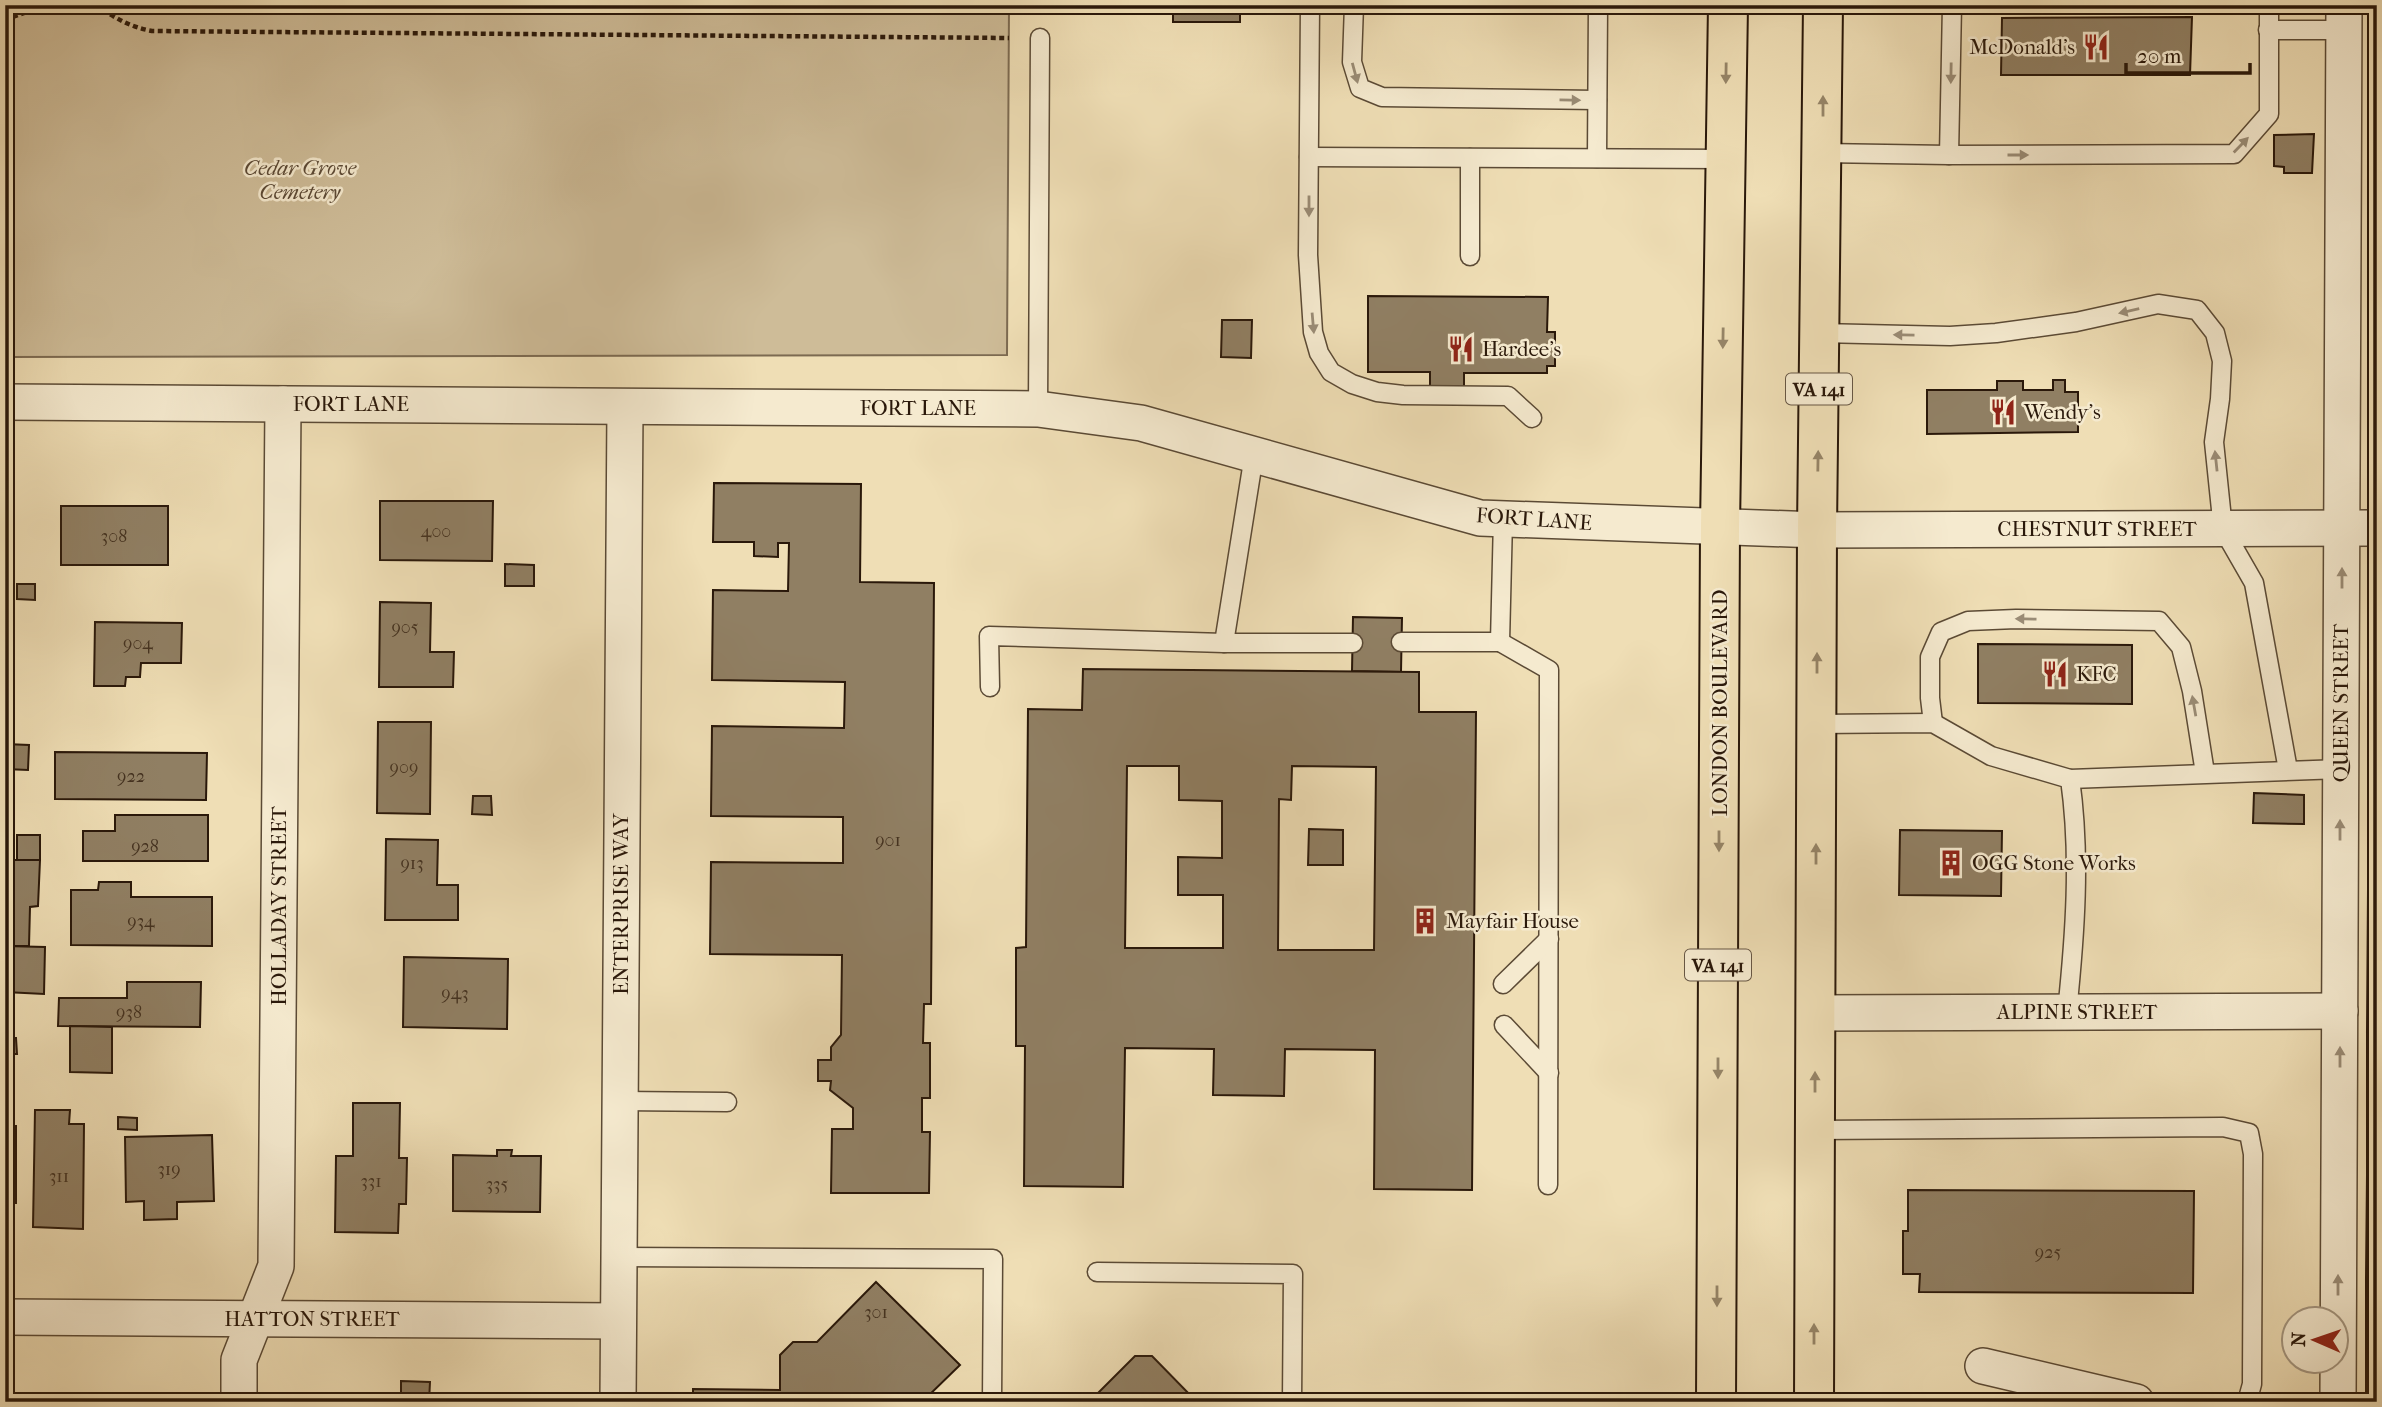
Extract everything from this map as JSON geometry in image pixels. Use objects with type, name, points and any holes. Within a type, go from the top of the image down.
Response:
[{"type":"main road","name":"LONDON BOULEVARD","points":[[1716,1402],[1720,527],[1728,5]]},
{"type":"main road","name":"VA 141","points":[[1814,1402],[1817,530],[1824,5]]},
{"type":"street","name":"QUEEN STREET","points":[[2338,1402],[2344,18]]},
{"type":"street","name":"FORT LANE","points":[[5,402],[1038,409],[1141,423],[1480,519],[1817,530]]},
{"type":"street","name":"HOLLADAY STREET","points":[[239,1402],[239,1360],[276,1266],[283,404]]},
{"type":"street","name":"ENTERPRISE WAY","points":[[618,1402],[625,407]]},
{"type":"street","name":"CHESTNUT STREET","points":[[1817,530],[2377,528]]},
{"type":"street","name":"ALPINE STREET","points":[[1815,1013],[2340,1011]]},
{"type":"street","name":"HATTON STREET","points":[[5,1317],[618,1321]]},
{"type":"street","points":[[1983,1366],[2136,1402]]},
{"type":"lane","points":[[1310,5],[1308,254],[1313,332],[1319,353],[1331,372],[1352,384],[1377,392],[1403,395],[1508,396],[1532,418]]},
{"type":"lane","points":[[1354,5],[1352,62],[1360,88],[1382,97],[1597,100]]},
{"type":"lane","points":[[1597,158],[1598,5]]},
{"type":"lane","points":[[1949,155],[1952,5]]},
{"type":"lane","points":[[1822,153],[2234,154],[2269,114],[2269,7],[2265,5]]},
{"type":"lane","points":[[2269,30],[2344,18]]},
{"type":"lane","points":[[1038,409],[1040,38]]},
{"type":"lane","points":[[1309,157],[1724,159]]},
{"type":"lane","points":[[1470,158],[1470,256]]},
{"type":"lane","points":[[1820,333],[1950,336],[2076,322],[2158,304],[2197,310],[2215,333],[2222,361],[2214,442],[2223,529],[2254,583],[2288,770]]},
{"type":"lane","points":[[1224,643],[1254,454]]},
{"type":"lane","points":[[1500,642],[1503,519]]},
{"type":"lane","points":[[1933,723],[1930,657],[1941,632],[1968,621],[2159,621],[2181,647],[2192,691],[2204,774]]},
{"type":"lane","points":[[990,687],[989,636],[1224,643],[1353,643]]},
{"type":"lane","points":[[1401,642],[1500,642],[1549,670],[1548,1185]]},
{"type":"lane","points":[[1816,724],[1933,723],[1991,756],[2070,779],[2341,769]]},
{"type":"lane","points":[[2067,1012],[2075,937],[2076,814],[2070,779]]},
{"type":"lane","points":[[1503,984],[1549,939]]},
{"type":"lane","points":[[1504,1025],[1549,1073]]},
{"type":"lane","points":[[620,1101],[726,1102]]},
{"type":"lane","points":[[1815,1130],[2222,1127],[2249,1133],[2253,1154],[2252,1384],[2247,1402]]},
{"type":"lane","points":[[618,1257],[993,1259],[992,1402]]},
{"type":"lane","points":[[1097,1272],[1293,1274],[1292,1402]]},
{"type":"path","points":[[5,20],[45,5]]},
{"type":"path","points":[[96,5],[120,22],[152,31],[1040,38]]},
{"type":"green space","name":"Cedar Grove Cemetery","points":[[5,5],[1009,5],[1007,355],[5,357]]},
{"type":"building","points":[[1173,5],[1240,5],[1240,22],[1173,22]]},
{"type":"building","name":"McDonald's","points":[[2192,17],[2190,75],[2001,75],[2002,18]]},
{"type":"building","points":[[2314,134],[2312,173],[2284,173],[2284,167],[2274,166],[2274,135]]},
{"type":"building","name":"Hardee's","points":[[1368,296],[1548,297],[1547,332],[1555,332],[1555,366],[1547,366],[1547,373],[1464,373],[1464,387],[1430,387],[1430,372],[1368,372]]},
{"type":"building","points":[[1222,320],[1252,320],[1251,358],[1221,357]]},
{"type":"building","name":"Wendy's","points":[[2053,380],[2065,380],[2065,392],[2078,392],[2078,432],[1927,434],[1927,390],[1997,390],[1997,381],[2023,381],[2023,390],[2053,390]]},
{"type":"building","points":[[714,483],[861,484],[860,582],[934,583],[931,1004],[924,1004],[923,1043],[930,1043],[930,1098],[922,1098],[922,1132],[930,1132],[929,1193],[831,1193],[832,1129],[853,1129],[853,1108],[830,1090],[831,1081],[818,1081],[818,1060],[831,1060],[831,1047],[841,1035],[842,955],[710,954],[711,862],[843,863],[843,817],[711,816],[712,726],[844,728],[845,682],[712,680],[713,590],[788,591],[789,543],[778,543],[778,557],[754,556],[754,542],[713,542]]},
{"type":"building","points":[[380,501],[493,501],[492,561],[380,560]]},
{"type":"building","points":[[61,506],[168,506],[168,565],[61,565]]},
{"type":"building","points":[[505,564],[534,565],[534,586],[505,586]]},
{"type":"building","points":[[17,584],[35,584],[35,600],[17,599]]},
{"type":"building","points":[[380,602],[431,603],[430,652],[454,652],[453,687],[379,687]]},
{"type":"building","points":[[1353,617],[1402,618],[1401,672],[1352,671]]},
{"type":"building","points":[[95,622],[182,623],[181,663],[141,663],[140,677],[126,677],[125,686],[94,686]]},
{"type":"building","name":"KFC","points":[[1978,644],[2132,645],[2132,704],[1978,703]]},
{"type":"building","name":"Mayfair House","points":[[1083,669],[1419,672],[1419,712],[1476,712],[1472,1190],[1374,1189],[1375,1050],[1285,1049],[1284,1096],[1213,1095],[1214,1049],[1125,1048],[1123,1187],[1024,1186],[1025,1046],[1016,1046],[1016,948],[1026,947],[1028,709],[1082,710]],"holes":[[[1127,766],[1179,766],[1179,800],[1222,801],[1222,858],[1178,857],[1178,895],[1223,895],[1223,948],[1125,948]],[[1292,766],[1376,767],[1374,950],[1278,950],[1279,799],[1291,800]]]},
{"type":"building","points":[[378,722],[431,722],[430,814],[377,813]]},
{"type":"building","points":[[5,744],[29,745],[28,770],[5,769]]},
{"type":"building","points":[[55,752],[207,753],[206,800],[55,799]]},
{"type":"building","points":[[2254,793],[2304,795],[2304,824],[2253,823]]},
{"type":"building","points":[[473,796],[491,796],[492,815],[472,814]]},
{"type":"building","points":[[115,815],[208,815],[208,861],[83,861],[83,831],[115,831]]},
{"type":"building","points":[[1309,829],[1343,830],[1343,865],[1308,865]]},
{"type":"building","name":"OGG Stone Works","points":[[1900,830],[2002,831],[2001,896],[1899,895]]},
{"type":"building","points":[[17,835],[40,835],[40,860],[17,860]]},
{"type":"building","points":[[386,839],[438,840],[437,885],[458,885],[458,920],[385,920]]},
{"type":"building","points":[[5,860],[40,860],[38,906],[30,907],[29,946],[5,946]]},
{"type":"building","points":[[99,882],[131,882],[131,897],[212,897],[212,946],[71,945],[71,890],[98,890]]},
{"type":"building","points":[[2368,890],[2377,890],[2377,1032],[2367,1032]]},
{"type":"building","points":[[5,946],[45,947],[44,994],[5,992]]},
{"type":"building","points":[[404,957],[508,959],[507,1029],[403,1027]]},
{"type":"building","points":[[127,982],[201,982],[200,1027],[58,1026],[59,998],[127,998]]},
{"type":"building","points":[[70,1026],[112,1027],[112,1073],[70,1072]]},
{"type":"building","points":[[2367,1032],[2377,1032],[2377,1175],[2367,1175]]},
{"type":"building","points":[[5,1038],[16,1038],[17,1054],[5,1054]]},
{"type":"building","points":[[353,1103],[400,1103],[399,1158],[407,1158],[406,1204],[399,1204],[398,1233],[335,1232],[336,1156],[353,1156]]},
{"type":"building","points":[[35,1110],[70,1110],[69,1124],[84,1124],[83,1229],[33,1227]]},
{"type":"building","points":[[118,1117],[137,1118],[137,1130],[118,1129]]},
{"type":"building","points":[[5,1126],[16,1126],[16,1203],[5,1203]]},
{"type":"building","points":[[212,1135],[214,1201],[177,1202],[177,1219],[144,1220],[144,1201],[126,1202],[125,1137]]},
{"type":"building","points":[[497,1150],[512,1150],[511,1156],[541,1156],[540,1212],[453,1211],[453,1155],[497,1156]]},
{"type":"building","points":[[2367,1175],[2377,1175],[2377,1279],[2366,1279]]},
{"type":"building","points":[[1908,1190],[2194,1191],[2193,1293],[1919,1292],[1920,1274],[1903,1274],[1903,1231],[1908,1231]]},
{"type":"building","points":[[2366,1279],[2377,1279],[2377,1393],[2366,1393]]},
{"type":"building","points":[[876,1282],[960,1365],[922,1402],[693,1402],[693,1389],[780,1390],[780,1355],[793,1342],[817,1342]]},
{"type":"building","points":[[1135,1356],[1152,1356],[1197,1402],[1089,1402]]},
{"type":"building","points":[[401,1381],[430,1382],[429,1402],[401,1402]]},
{"type":"place","name":"McDonald's","points":[[2096,47]]},
{"type":"place","name":"Hardee's","points":[[1461,349]]},
{"type":"place","name":"Wendy's","points":[[2003,412]]},
{"type":"place","name":"KFC","points":[[2055,674]]},
{"type":"place","name":"OGG Stone Works","points":[[1951,863]]},
{"type":"place","name":"Mayfair House","points":[[1425,921]]}]
